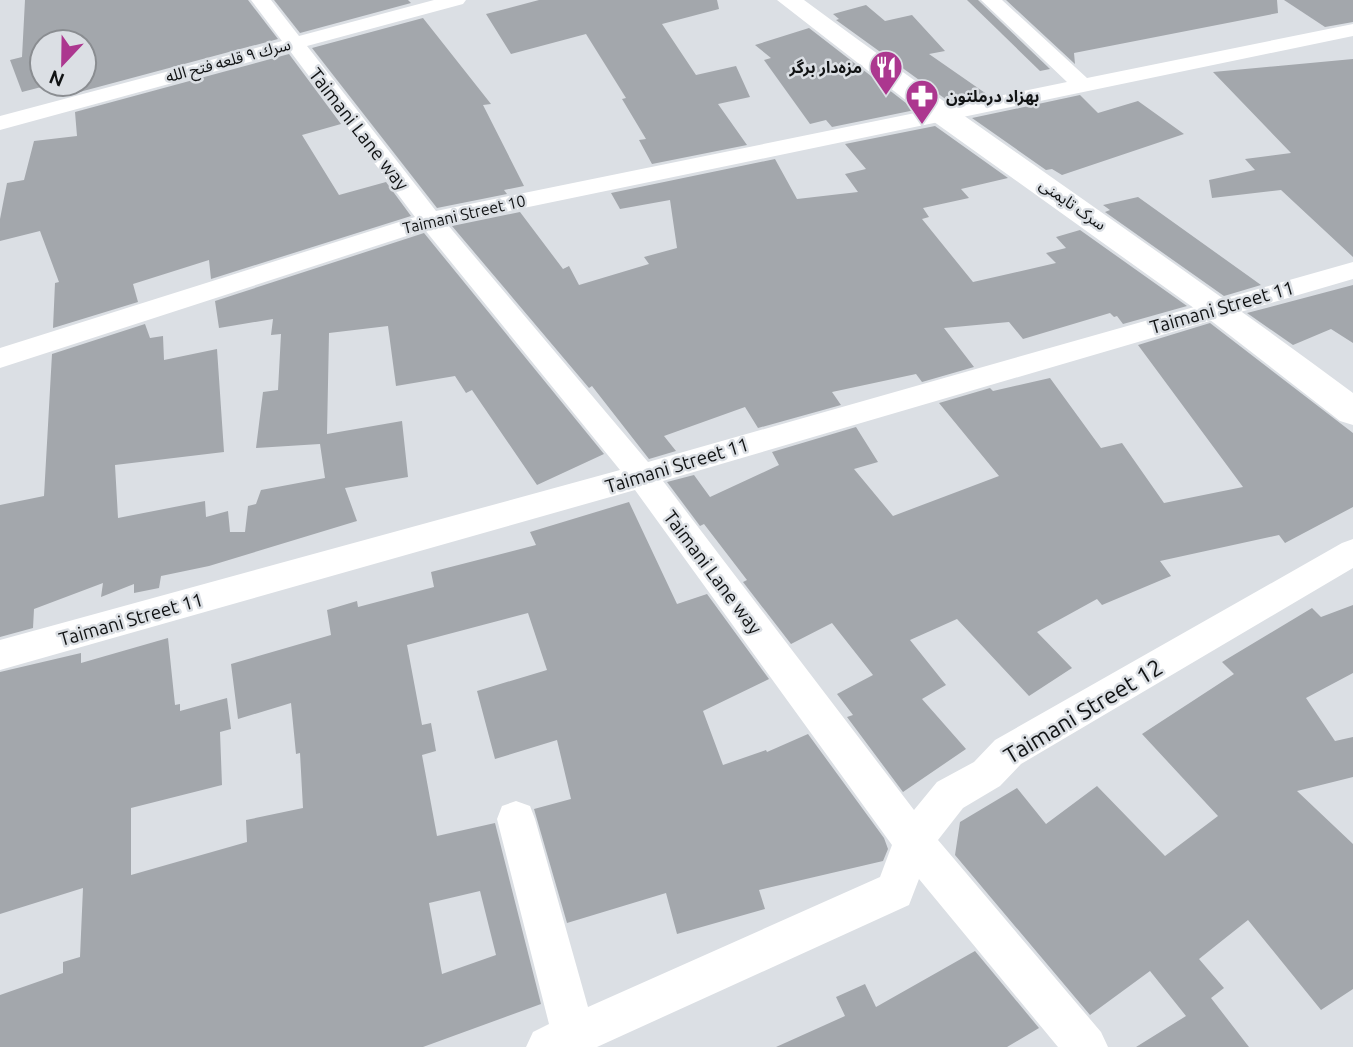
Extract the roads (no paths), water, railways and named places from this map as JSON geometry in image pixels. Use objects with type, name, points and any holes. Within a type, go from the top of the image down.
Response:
[{"type":"main road","name":"سرک تایمنی","points":[[789,0],[940,113],[1217,307],[1353,412]]},
{"type":"street","name":"Taimani Lane way","points":[[261,0],[430,219],[642,476],[913,841],[1086,1047]]},
{"type":"street","name":"سرك ٩ قلعه فتح الله","points":[[0,123],[456,0]]},
{"type":"street","points":[[991,0],[1082,85]]},
{"type":"street","name":"Taimani Street 10","points":[[0,358],[430,219],[1353,30]]},
{"type":"street","name":"Taimani Street 11","points":[[0,655],[642,476],[1217,307],[1353,270]]},
{"type":"street","name":"Taimani Street 12","points":[[561,1042],[895,891],[913,841],[950,795],[987,774],[1008,752],[1353,552]]},
{"type":"street","points":[[516,819],[561,1042]]},
{"type":"place","name":"مزه‌دار برگر","points":[[886,97]]},
{"type":"place","name":"بهزاد درملتون","points":[[922,126]]}]
